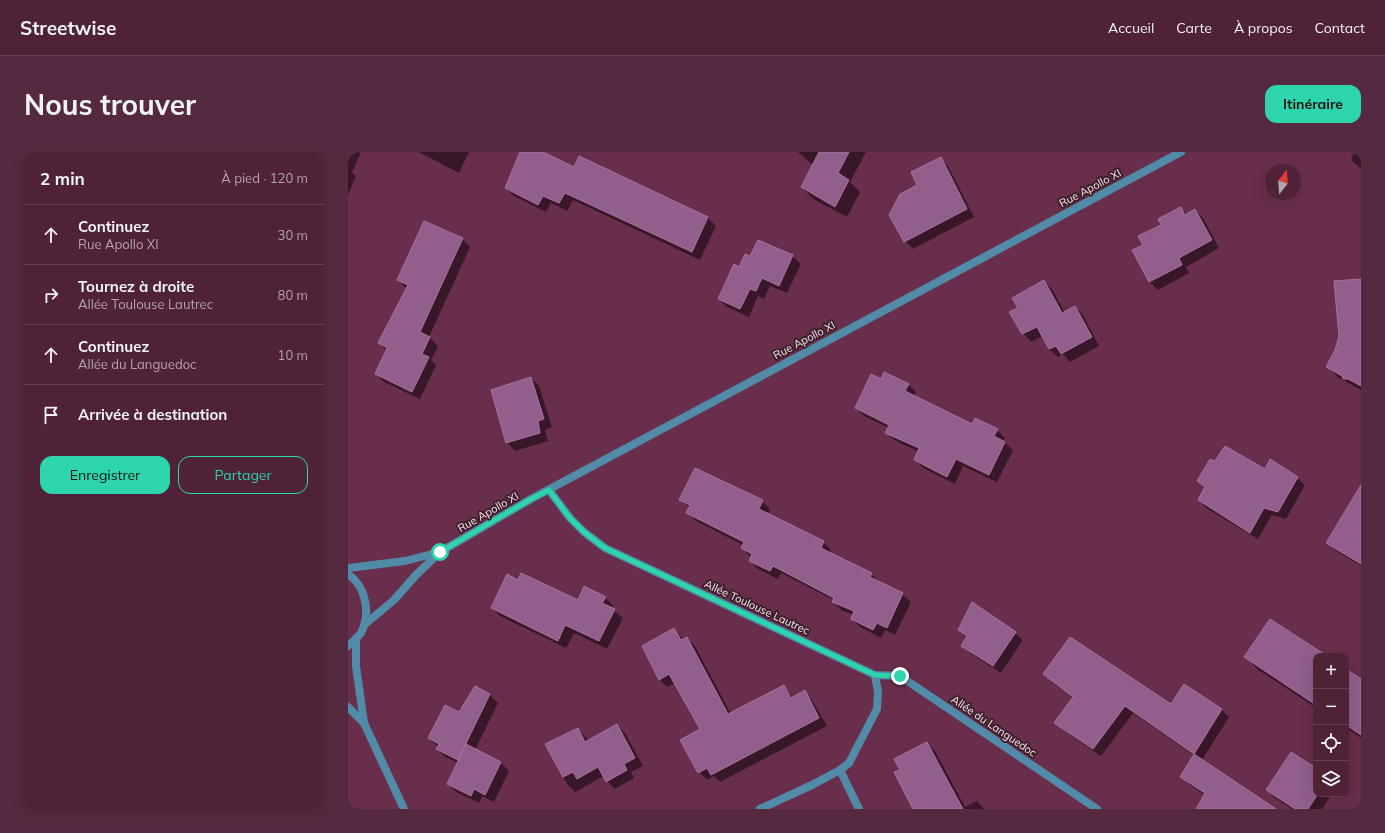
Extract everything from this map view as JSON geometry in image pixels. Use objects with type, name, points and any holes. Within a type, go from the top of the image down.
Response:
[{"type":"street","name":"Rue Apollo XI","points":[[364,625],[394,600],[416,575],[440,552],[531,499],[1181,152]]},
{"type":"street","name":"Allée Toulouse Lautrec","points":[[549,490],[570,518],[584,532],[605,548],[875,675]]},
{"type":"street","name":"Rue Apollo XI","points":[[348,568],[405,561],[440,552]]},
{"type":"street","points":[[348,574],[352,576],[360,587],[365,599],[366,612],[364,625],[356,639],[348,646]]},
{"type":"street","points":[[356,639],[356,666],[364,723],[404,809]]},
{"type":"street","points":[[760,809],[840,770],[849,763],[877,709],[878,692],[875,675]]},
{"type":"street","name":"Allée du Languedoc","points":[[875,675],[900,676],[1097,809]]},
{"type":"street","points":[[348,707],[364,723]]},
{"type":"street","points":[[840,770],[859,809]]},
{"type":"building","points":[[520,152],[543,152],[574,167],[579,156],[708,217],[692,252],[565,193],[559,203],[543,196],[538,205],[505,188]]},
{"type":"building","points":[[819,152],[849,152],[838,173],[849,180],[835,207],[801,187]]},
{"type":"building","points":[[941,157],[967,209],[904,242],[889,215],[900,194],[917,185],[911,172]]},
{"type":"building","points":[[1181,207],[1185,215],[1195,209],[1212,240],[1179,258],[1182,265],[1149,282],[1132,250],[1143,245],[1138,236],[1161,225],[1158,219]]},
{"type":"building","points":[[424,221],[463,238],[420,332],[430,337],[422,354],[429,357],[412,392],[375,374],[387,348],[378,343],[408,285],[397,280]]},
{"type":"building","points":[[758,240],[793,255],[779,286],[762,278],[756,291],[750,289],[740,309],[718,299],[734,264],[739,267],[745,254],[750,256]]},
{"type":"building","points":[[1361,279],[1361,386],[1348,379],[1343,379],[1342,376],[1326,367],[1335,350],[1339,336],[1334,281]]},
{"type":"building","points":[[1044,280],[1062,313],[1075,306],[1092,337],[1061,354],[1056,346],[1049,349],[1037,327],[1022,334],[1009,312],[1018,308],[1012,298]]},
{"type":"building","points":[[884,372],[909,384],[905,391],[972,424],[975,418],[998,429],[994,436],[1005,442],[989,475],[956,459],[947,477],[914,460],[919,448],[885,433],[889,425],[855,408],[871,374],[881,379]]},
{"type":"building","points":[[531,377],[544,419],[538,421],[540,433],[506,443],[491,390]]},
{"type":"building","points":[[1225,446],[1265,469],[1270,459],[1298,477],[1278,512],[1264,508],[1250,533],[1198,500],[1205,487],[1197,481],[1210,459],[1215,461]]},
{"type":"building","points":[[695,468],[763,500],[759,509],[824,541],[821,548],[872,573],[870,577],[903,593],[887,628],[877,623],[873,630],[851,619],[854,611],[832,602],[834,598],[773,566],[770,571],[749,561],[752,554],[741,548],[744,542],[686,513],[690,505],[679,500]]},
{"type":"building","points":[[1361,485],[1361,564],[1326,543]]},
{"type":"building","points":[[521,573],[578,600],[584,586],[606,597],[602,603],[615,609],[599,641],[565,625],[558,641],[491,608],[507,574],[518,580]]},
{"type":"building","points":[[972,602],[1016,632],[993,666],[961,646],[967,636],[958,630]]},
{"type":"building","points":[[1270,619],[1322,653],[1313,653],[1313,703],[1244,657]]},
{"type":"building","points":[[674,628],[681,640],[687,637],[728,714],[784,685],[791,698],[805,690],[819,718],[711,775],[707,768],[698,773],[680,740],[700,729],[669,674],[659,680],[642,646]]},
{"type":"building","points":[[1070,637],[1171,704],[1184,684],[1222,709],[1194,754],[1125,706],[1093,749],[1054,723],[1073,697],[1043,674]]},
{"type":"building","points":[[1349,671],[1361,679],[1361,735],[1349,727]]},
{"type":"building","points":[[475,686],[490,694],[458,760],[436,749],[439,744],[428,738],[445,705],[459,712]]},
{"type":"building","points":[[617,724],[635,758],[624,764],[627,770],[606,782],[598,767],[577,779],[573,772],[563,777],[545,744],[578,728],[585,742]]},
{"type":"building","points":[[927,742],[963,809],[913,809],[894,772],[900,770],[894,759]]},
{"type":"building","points":[[466,744],[501,762],[485,795],[474,789],[471,796],[447,784]]},
{"type":"building","points":[[1291,752],[1313,766],[1313,797],[1316,797],[1308,809],[1295,809],[1266,790]]},
{"type":"building","points":[[1194,754],[1276,809],[1196,809],[1205,793],[1180,777]]},
{"type":"route","points":[[440,552],[549,490],[570,518],[584,532],[605,548],[875,675],[900,676]]}]
